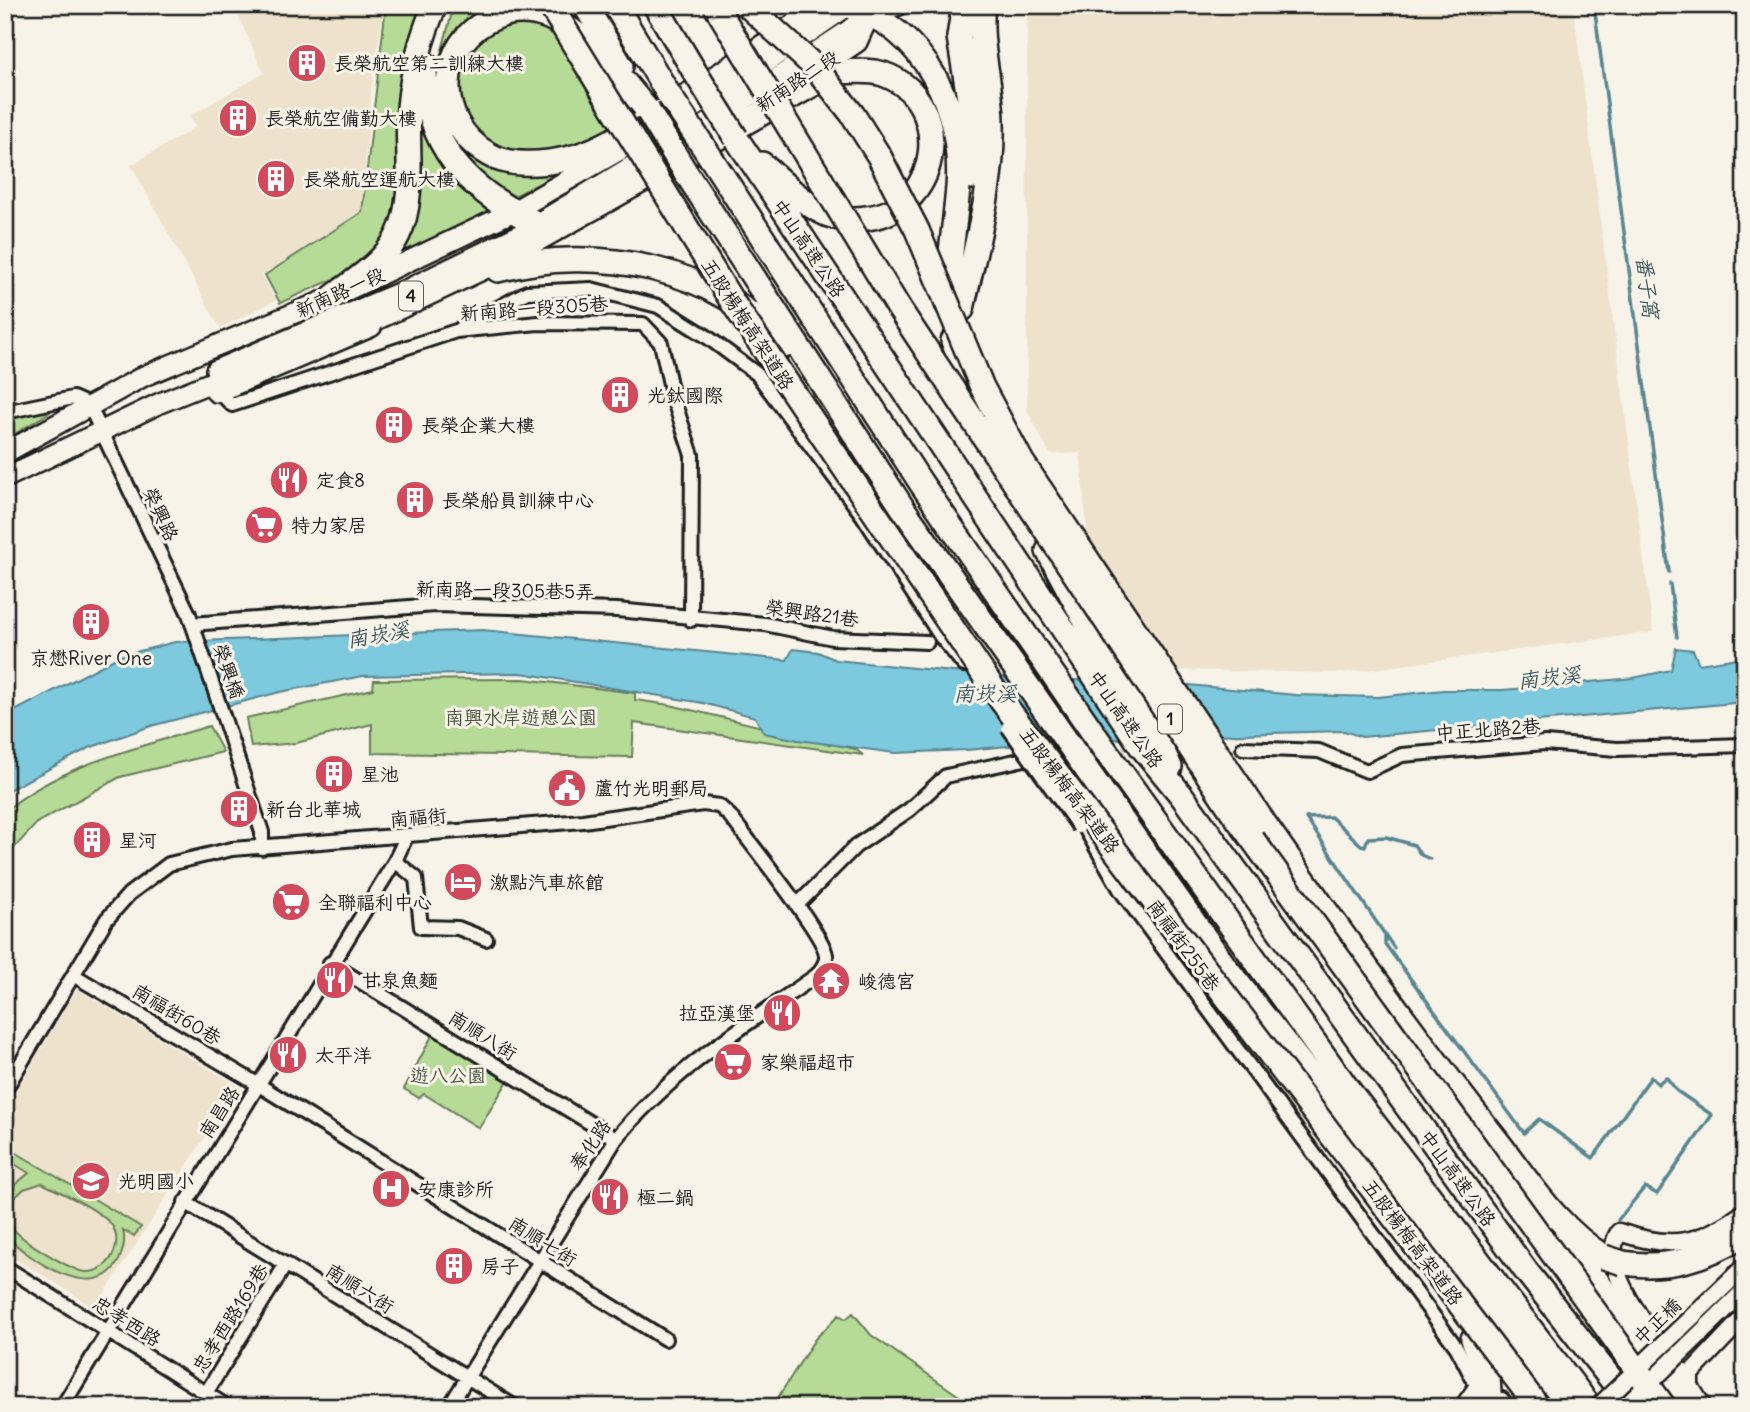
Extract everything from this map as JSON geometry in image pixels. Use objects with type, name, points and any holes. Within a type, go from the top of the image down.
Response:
[{"type":"highway","name":"五股楊梅高架道路","points":[[550,5],[733,303],[1002,700],[1538,1407]]},
{"type":"highway","points":[[585,5],[686,173],[835,408],[1008,660],[1067,751],[1300,1065],[1461,1266],[1547,1380],[1573,1407]]},
{"type":"highway","name":"中山高速公路","points":[[615,5],[669,95],[708,140],[921,483],[1103,747],[1347,1088],[1590,1407]]},
{"type":"highway","name":"中山高速公路","points":[[655,5],[736,138],[1086,661],[1151,747],[1182,796],[1525,1271],[1633,1407]]},
{"type":"highway","name":"1","points":[[715,5],[900,310],[1232,811],[1664,1407]]},
{"type":"highway","points":[[747,5],[816,68],[853,115],[879,156],[917,230],[974,366],[1022,462],[1262,820],[1439,1068],[1690,1407]]},
{"type":"highway","points":[[648,111],[583,40],[557,22],[532,13],[505,13],[490,19],[462,41],[451,60],[448,103],[466,138],[490,156],[507,160],[528,163],[565,159],[589,153],[621,135],[740,64],[825,5]]},
{"type":"highway","points":[[964,5],[959,37],[974,129],[973,174],[962,260],[962,309],[974,366],[988,411],[992,439]]},
{"type":"highway","points":[[962,309],[991,155],[992,122],[982,31],[983,5]]},
{"type":"highway","points":[[859,7],[897,31],[925,59],[948,102],[958,152],[958,186],[947,270],[946,314],[962,369],[1027,516],[1113,670],[1151,747]]},
{"type":"highway","points":[[434,9],[425,75],[436,129],[462,173],[481,191],[512,212],[538,224]]},
{"type":"highway","points":[[333,297],[382,258],[399,234],[405,206],[409,107],[415,66],[434,9]]},
{"type":"highway","points":[[358,330],[369,321],[507,256],[835,72],[872,72],[886,75],[905,87],[929,125],[932,149],[926,177],[899,209],[879,216],[853,220],[820,211],[736,138]]},
{"type":"highway","points":[[217,390],[494,271],[562,258],[611,261],[653,269],[707,287],[733,300],[775,336],[835,408]]},
{"type":"highway","points":[[1067,751],[1079,793],[1191,961],[1473,1339],[1527,1407]]},
{"type":"highway","points":[[1540,1201],[1573,1236],[1613,1260],[1669,1265],[1723,1247],[1745,1234]]},
{"type":"highway","points":[[1473,1339],[1500,1404]]},
{"type":"main road","name":"4","points":[[859,7],[899,5]]},
{"type":"main road","name":"新南路二段","points":[[708,140],[848,31],[859,7]]},
{"type":"main road","name":"新南路二段","points":[[696,105],[859,7]]},
{"type":"main road","name":"新南路二段","points":[[708,140],[857,42],[859,7]]},
{"type":"main road","name":"新南路一段","points":[[89,405],[144,376],[333,297],[512,212],[696,105]]},
{"type":"main road","name":"新南路一段","points":[[102,431],[115,418],[172,387],[408,289],[538,224],[670,143],[708,140]]},
{"type":"main road","name":"新南路一段","points":[[102,431],[202,385],[363,318],[488,259],[708,140]]},
{"type":"main road","name":"4","points":[[5,478],[102,431],[122,434],[217,390]]},
{"type":"main road","name":"4","points":[[5,453],[89,405]]},
{"type":"street","points":[[456,331],[527,292],[591,289],[658,306],[706,335],[757,374],[863,516],[942,637],[1079,827],[1121,891]]},
{"type":"street","name":"新南路一段305巷","points":[[217,390],[232,405],[456,331],[538,323],[643,324],[661,343],[673,398],[692,456],[691,620]]},
{"type":"street","points":[[5,412],[73,398],[89,405]]},
{"type":"street","name":"榮興路","points":[[89,405],[197,639]]},
{"type":"street","name":"新南路一段305巷5弄","points":[[192,624],[435,605],[617,610],[691,620]]},
{"type":"street","name":"榮興路21巷","points":[[691,620],[765,624],[833,638],[927,642]]},
{"type":"street","name":"榮興橋","points":[[197,639],[262,832],[262,848]]},
{"type":"street","name":"中正北路2巷","points":[[1243,748],[1319,751],[1367,771],[1402,755],[1545,743],[1616,749],[1745,745]]},
{"type":"street","name":"南福街255巷","points":[[797,905],[856,846],[909,810],[946,776],[1034,757],[1083,825],[1121,891],[1457,1348],[1477,1387]]},
{"type":"street","name":"南福街","points":[[5,1090],[106,920],[129,894],[153,874],[169,864],[199,856],[262,848],[583,821],[704,804],[719,806],[730,816],[797,905],[826,952],[826,962]]},
{"type":"street","name":"南昌路","points":[[62,1407],[259,1085],[330,963],[395,862],[406,837]]},
{"type":"street","points":[[395,862],[416,878],[421,928],[458,928],[486,939]]},
{"type":"street","name":"奉化路","points":[[449,1407],[616,1139],[642,1106],[683,1071],[817,975],[826,962]]},
{"type":"street","name":"南順八街","points":[[330,963],[616,1139]]},
{"type":"street","name":"南福街60巷","points":[[75,976],[259,1085]]},
{"type":"street","name":"南順七街","points":[[259,1085],[665,1339]]},
{"type":"street","name":"南順六街","points":[[185,1202],[515,1407]]},
{"type":"street","points":[[1690,1374],[1679,1370],[1626,1293],[1617,1272],[1614,1240],[1619,1232],[1652,1243],[1688,1242],[1723,1228],[1745,1212]]},
{"type":"street","name":"忠孝西路169巷","points":[[206,1393],[286,1264]]},
{"type":"street","name":"忠孝西路","points":[[5,1266],[228,1407]]},
{"type":"street","name":"中正橋","points":[[1598,1407],[1745,1266]]},
{"type":"street","name":"中正橋","points":[[1625,1407],[1745,1290]]},
{"type":"street","points":[[1703,1407],[1690,1386],[1690,1374],[1745,1317]]},
{"type":"street","points":[[1463,1407],[1477,1387]]},
{"type":"shaded area","points":[[233,5],[384,5],[372,85],[361,211],[262,275],[276,300],[220,328],[131,165],[196,127],[190,116],[264,73]]},
{"type":"shaded area","points":[[1027,5],[1573,5],[1653,632],[1343,673],[1173,670],[1088,542],[1080,453],[1050,454],[1027,410]]},
{"type":"shaded area","name":"光明國小","points":[[77,989],[238,1086],[95,1308],[5,1252],[5,1110]]},
{"type":"green space","points":[[386,5],[425,5],[400,203],[389,239],[354,270],[280,303],[265,275],[362,212]]},
{"type":"green space","points":[[454,5],[577,5],[601,45],[513,6],[442,69],[437,69]]},
{"type":"green space","points":[[498,23],[544,23],[583,50],[641,119],[596,140],[544,155],[513,154],[494,147],[478,136],[466,122],[454,89],[462,54],[477,36]]},
{"type":"green space","points":[[417,115],[421,115],[432,144],[455,180],[488,212],[386,263]]},
{"type":"green space","points":[[445,124],[459,141],[569,169],[508,199],[460,155]]},
{"type":"green space","points":[[49,408],[50,412],[5,440],[5,418]]},
{"type":"green space","name":"南興水岸遊憩公園","points":[[523,679],[635,693],[635,700],[670,705],[855,749],[863,755],[634,723],[632,757],[372,753],[372,724],[296,743],[251,747],[246,718],[373,689],[374,680]]},
{"type":"green space","points":[[209,726],[223,752],[120,777],[38,822],[5,858],[5,811],[27,795],[76,769],[102,759]]},
{"type":"green space","name":"遊八公園","points":[[434,1032],[509,1079],[479,1128],[424,1094],[419,1098],[404,1089]]},
{"type":"green space","points":[[5,1146],[141,1227],[134,1236],[123,1230],[121,1254],[118,1262],[107,1274],[93,1279],[60,1273],[28,1255],[5,1234],[5,1193],[29,1173],[5,1158]],"holes":[[[42,1183],[93,1210],[114,1228],[114,1253],[103,1267],[86,1272],[70,1267],[36,1247],[13,1228],[11,1201],[24,1189]]]},
{"type":"green space","points":[[853,1313],[871,1335],[975,1407],[772,1407],[815,1339],[839,1315],[846,1319]]},
{"type":"water","name":"南崁溪","points":[[483,630],[787,660],[793,649],[818,652],[836,660],[1012,678],[1167,683],[1296,695],[1378,697],[1443,690],[1503,690],[1633,678],[1671,670],[1676,648],[1693,650],[1699,664],[1745,657],[1745,702],[1362,737],[1344,731],[1271,733],[1058,741],[967,750],[895,753],[764,733],[755,717],[703,703],[521,673],[363,676],[280,692],[151,726],[89,748],[5,792],[5,716],[120,656],[175,642]]},
{"type":"waterway","name":"番子窩","points":[[1594,5],[1669,572]]},
{"type":"waterway","name":"番子窩","points":[[1670,584],[1677,637]]},
{"type":"waterway","points":[[1394,948],[1306,818],[1331,817],[1361,845],[1365,846],[1368,838],[1386,837],[1414,845],[1421,855],[1430,859]]},
{"type":"waterway","points":[[1385,936],[1385,944],[1524,1133],[1539,1119],[1593,1158],[1651,1077],[1658,1084],[1666,1077],[1677,1091],[1712,1115],[1657,1194],[1645,1187],[1618,1220]]},
{"type":"tunnel","points":[[1041,757],[1194,749]]},
{"type":"place","name":"長榮航空第二訓練大樓","points":[[307,63]]},
{"type":"place","name":"長榮航空備勤大樓","points":[[238,118]]},
{"type":"place","name":"長榮航空運航大樓","points":[[276,179]]},
{"type":"place","name":"光鈦國際","points":[[620,395]]},
{"type":"place","name":"長榮企業大樓","points":[[394,425]]},
{"type":"place","name":"定食8","points":[[289,480]]},
{"type":"place","name":"長榮船員訓練中心","points":[[415,500]]},
{"type":"place","name":"特力家居","points":[[264,525]]},
{"type":"place","name":"京懋River One","points":[[91,622]]},
{"type":"place","name":"星池","points":[[334,774]]},
{"type":"place","name":"蘆竹光明郵局","points":[[567,788]]},
{"type":"place","name":"新台北華城","points":[[239,809]]},
{"type":"place","name":"星河","points":[[92,840]]},
{"type":"place","name":"激點汽車旅館","points":[[463,882]]},
{"type":"place","name":"全聯福利中心","points":[[291,902]]},
{"type":"place","name":"甘泉魚麵","points":[[335,980]]},
{"type":"place","name":"峻德宮","points":[[831,981]]},
{"type":"place","name":"拉亞漢堡","points":[[782,1013]]},
{"type":"place","name":"太平洋","points":[[288,1055]]},
{"type":"place","name":"家樂福超市","points":[[733,1062]]},
{"type":"place","name":"光明國小","points":[[91,1181]]},
{"type":"place","name":"安康診所","points":[[391,1189]]},
{"type":"place","name":"極二鍋","points":[[610,1197]]},
{"type":"place","name":"房子","points":[[454,1266]]}]
